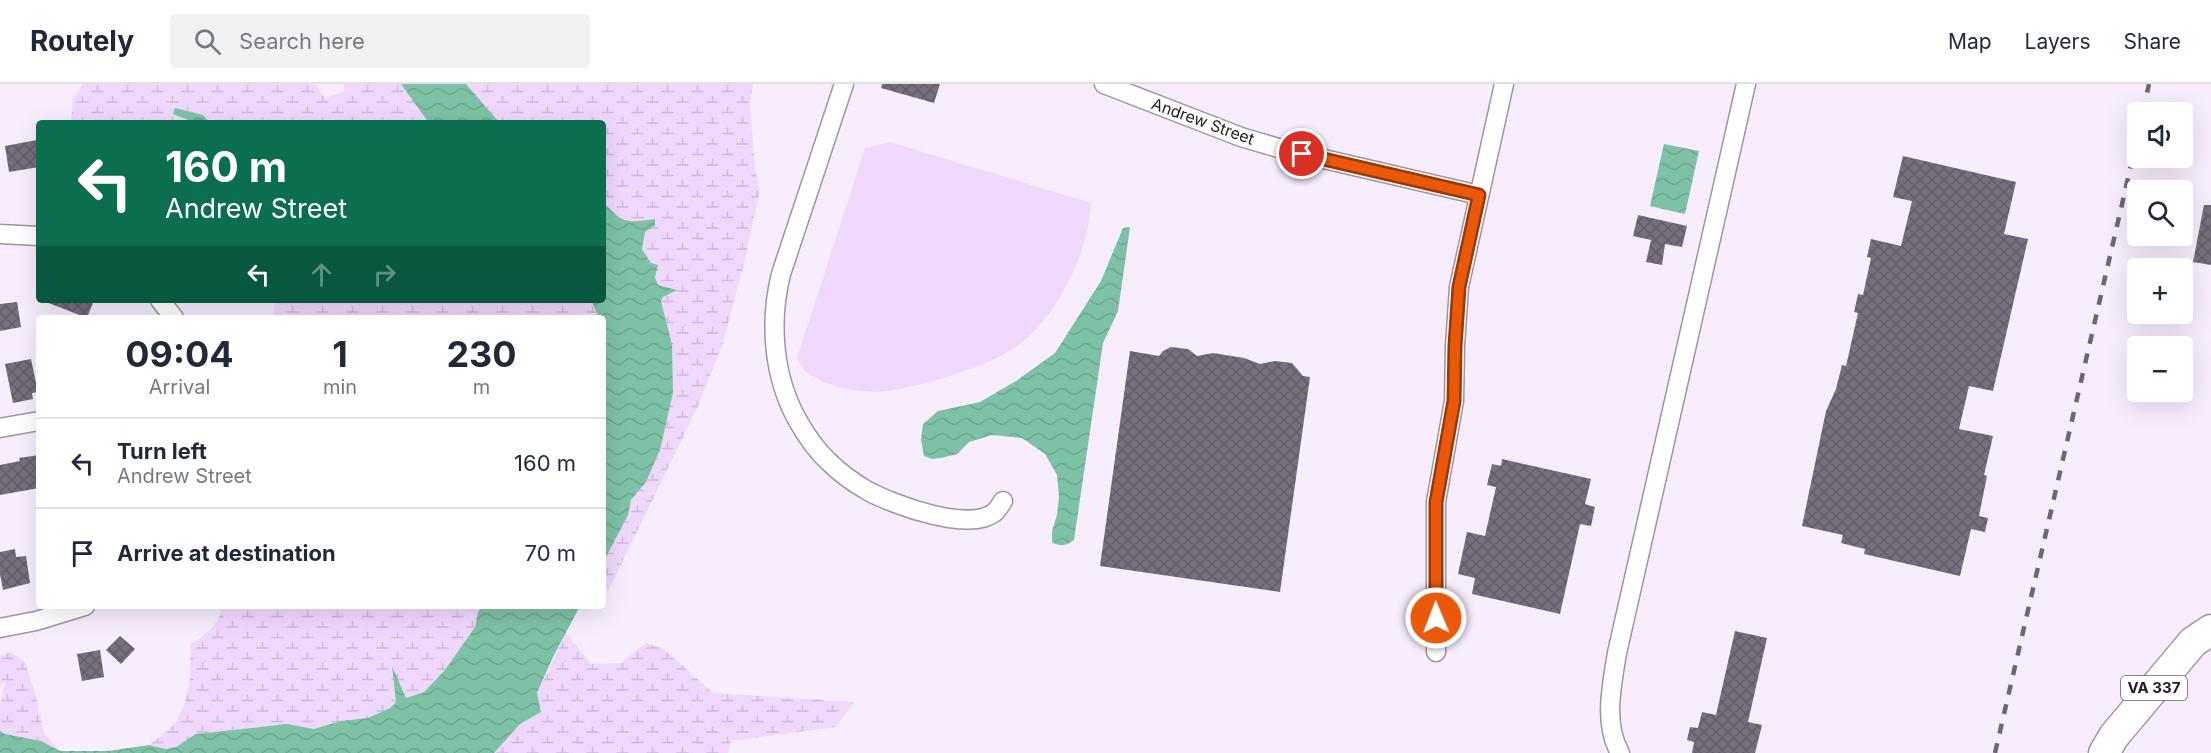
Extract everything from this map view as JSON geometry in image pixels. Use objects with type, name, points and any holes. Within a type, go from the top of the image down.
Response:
[{"type":"main road","name":"VA 337","points":[[2104,753],[2114,735],[2193,642],[2211,630]]},
{"type":"street","points":[[844,84],[775,295],[775,340],[785,391],[797,418],[827,460],[868,491],[896,504],[943,517],[967,519],[984,517],[995,512],[1003,501]]},
{"type":"street","name":"Andrew Street","points":[[1104,84],[1241,136],[1274,146],[1479,195]]},
{"type":"street","points":[[1436,652],[1436,502],[1454,401],[1459,287],[1504,84]]},
{"type":"street","points":[[1620,753],[1616,745],[1609,705],[1617,653],[1746,84]]},
{"type":"street","points":[[0,234],[36,236]]},
{"type":"street","points":[[162,303],[172,315]]},
{"type":"street","points":[[0,428],[36,422]]},
{"type":"street","points":[[0,628],[36,621],[75,609]]},
{"type":"green space","points":[[83,84],[315,84],[325,98],[344,92],[344,84],[401,84],[427,120],[207,120],[203,115],[175,108],[173,114],[188,120],[71,120],[73,99]]},
{"type":"green space","points":[[466,84],[753,84],[750,106],[755,170],[760,189],[746,255],[723,343],[698,406],[609,589],[606,589],[606,557],[628,515],[631,500],[646,482],[660,450],[673,393],[672,344],[661,301],[662,297],[676,290],[658,285],[651,263],[642,249],[645,232],[655,226],[638,224],[620,218],[606,205],[606,120],[497,120]]},
{"type":"green space","points":[[890,142],[1091,203],[1084,241],[1070,278],[1050,312],[1024,341],[996,358],[959,373],[920,384],[878,392],[835,386],[824,382],[805,370],[797,358],[865,148]]},
{"type":"green space","points":[[275,303],[592,303],[598,315],[273,315]]},
{"type":"green space","points":[[222,609],[480,609],[475,627],[445,670],[424,692],[406,698],[392,669],[396,702],[390,708],[368,718],[341,721],[314,729],[287,724],[196,734],[176,747],[166,749],[149,745],[169,730],[178,719],[188,688],[190,645],[215,624]]},
{"type":"green space","points":[[566,633],[591,664],[621,663],[646,643],[664,649],[713,693],[854,702],[836,727],[731,741],[728,753],[494,753],[520,724],[541,712],[537,694]]},
{"type":"green space","points":[[11,652],[25,662],[36,696],[44,733],[60,751],[41,741],[0,731],[0,704],[6,680],[0,687],[0,656]]},
{"type":"water","points":[[401,84],[466,84],[497,120],[427,120]]},
{"type":"water","points":[[175,108],[203,115],[207,120],[188,120],[173,114]]},
{"type":"water","points":[[1664,144],[1699,151],[1685,214],[1650,206]]},
{"type":"water","points":[[606,205],[626,220],[655,219],[655,226],[645,232],[642,249],[651,263],[658,265],[655,277],[658,285],[677,290],[663,297],[661,301],[672,344],[673,393],[660,450],[646,482],[631,500],[628,515],[606,557],[606,315],[598,315],[592,303],[606,303]]},
{"type":"water","points":[[1130,227],[1118,311],[1103,343],[1074,540],[1066,545],[1058,545],[1052,542],[1059,497],[1057,475],[1045,454],[1022,438],[992,435],[969,442],[957,454],[932,459],[924,456],[921,439],[923,424],[938,411],[980,402],[1016,381],[1055,353],[1101,281],[1123,228]]},
{"type":"water","points":[[480,609],[578,609],[537,693],[541,712],[520,724],[494,753],[0,753],[0,731],[41,741],[60,751],[108,751],[149,745],[166,749],[176,747],[196,734],[287,724],[314,729],[341,721],[368,718],[390,708],[396,702],[392,666],[406,698],[424,692],[445,670],[475,627]]},
{"type":"building","points":[[882,84],[940,84],[934,103],[881,88]]},
{"type":"building","points":[[36,140],[36,168],[9,172],[5,146]]},
{"type":"building","points":[[1903,156],[2016,182],[2004,234],[2028,239],[1993,391],[1969,386],[1959,429],[1993,436],[1984,475],[1987,476],[1979,516],[1988,518],[1985,532],[1971,529],[1960,576],[1864,554],[1865,549],[1841,543],[1843,535],[1802,526],[1826,411],[1836,389],[1842,365],[1846,366],[1858,313],[1854,312],[1858,294],[1863,295],[1871,258],[1867,257],[1871,239],[1901,246],[1912,201],[1893,197]]},
{"type":"building","points":[[2204,205],[2211,205],[2211,265],[2193,262]]},
{"type":"building","points":[[1638,215],[1687,226],[1682,247],[1665,244],[1662,265],[1646,262],[1651,240],[1633,236]]},
{"type":"building","points":[[17,302],[21,327],[0,331],[0,304]]},
{"type":"building","points":[[49,303],[93,303],[88,315],[79,315]]},
{"type":"building","points":[[1171,347],[1188,349],[1197,356],[1213,353],[1244,358],[1260,364],[1275,361],[1292,363],[1303,376],[1310,377],[1280,592],[1100,566],[1130,351],[1159,356]]},
{"type":"building","points":[[31,359],[36,383],[36,392],[32,393],[33,399],[13,403],[5,364]]},
{"type":"building","points":[[36,455],[36,489],[0,495],[0,465],[20,461],[19,458]]},
{"type":"building","points":[[1502,459],[1591,479],[1585,504],[1595,507],[1591,526],[1580,524],[1560,614],[1472,594],[1475,578],[1458,574],[1467,532],[1485,536],[1496,487],[1487,485],[1492,464],[1501,466]]},
{"type":"building","points":[[15,549],[16,557],[26,556],[30,583],[3,590],[0,552]]},
{"type":"building","points":[[1735,631],[1767,638],[1748,722],[1762,725],[1755,753],[1692,753],[1694,742],[1687,740],[1690,727],[1698,728],[1702,712],[1716,715]]},
{"type":"building","points":[[120,636],[135,649],[121,664],[106,650]]},
{"type":"building","points":[[100,650],[104,677],[82,681],[77,654]]},
{"type":"railway","points":[[2145,102],[2149,84]]},
{"type":"railway","points":[[1995,753],[2130,168]]},
{"type":"route","points":[[1302,154],[1479,195],[1459,287],[1454,401],[1436,502],[1436,618]]}]
